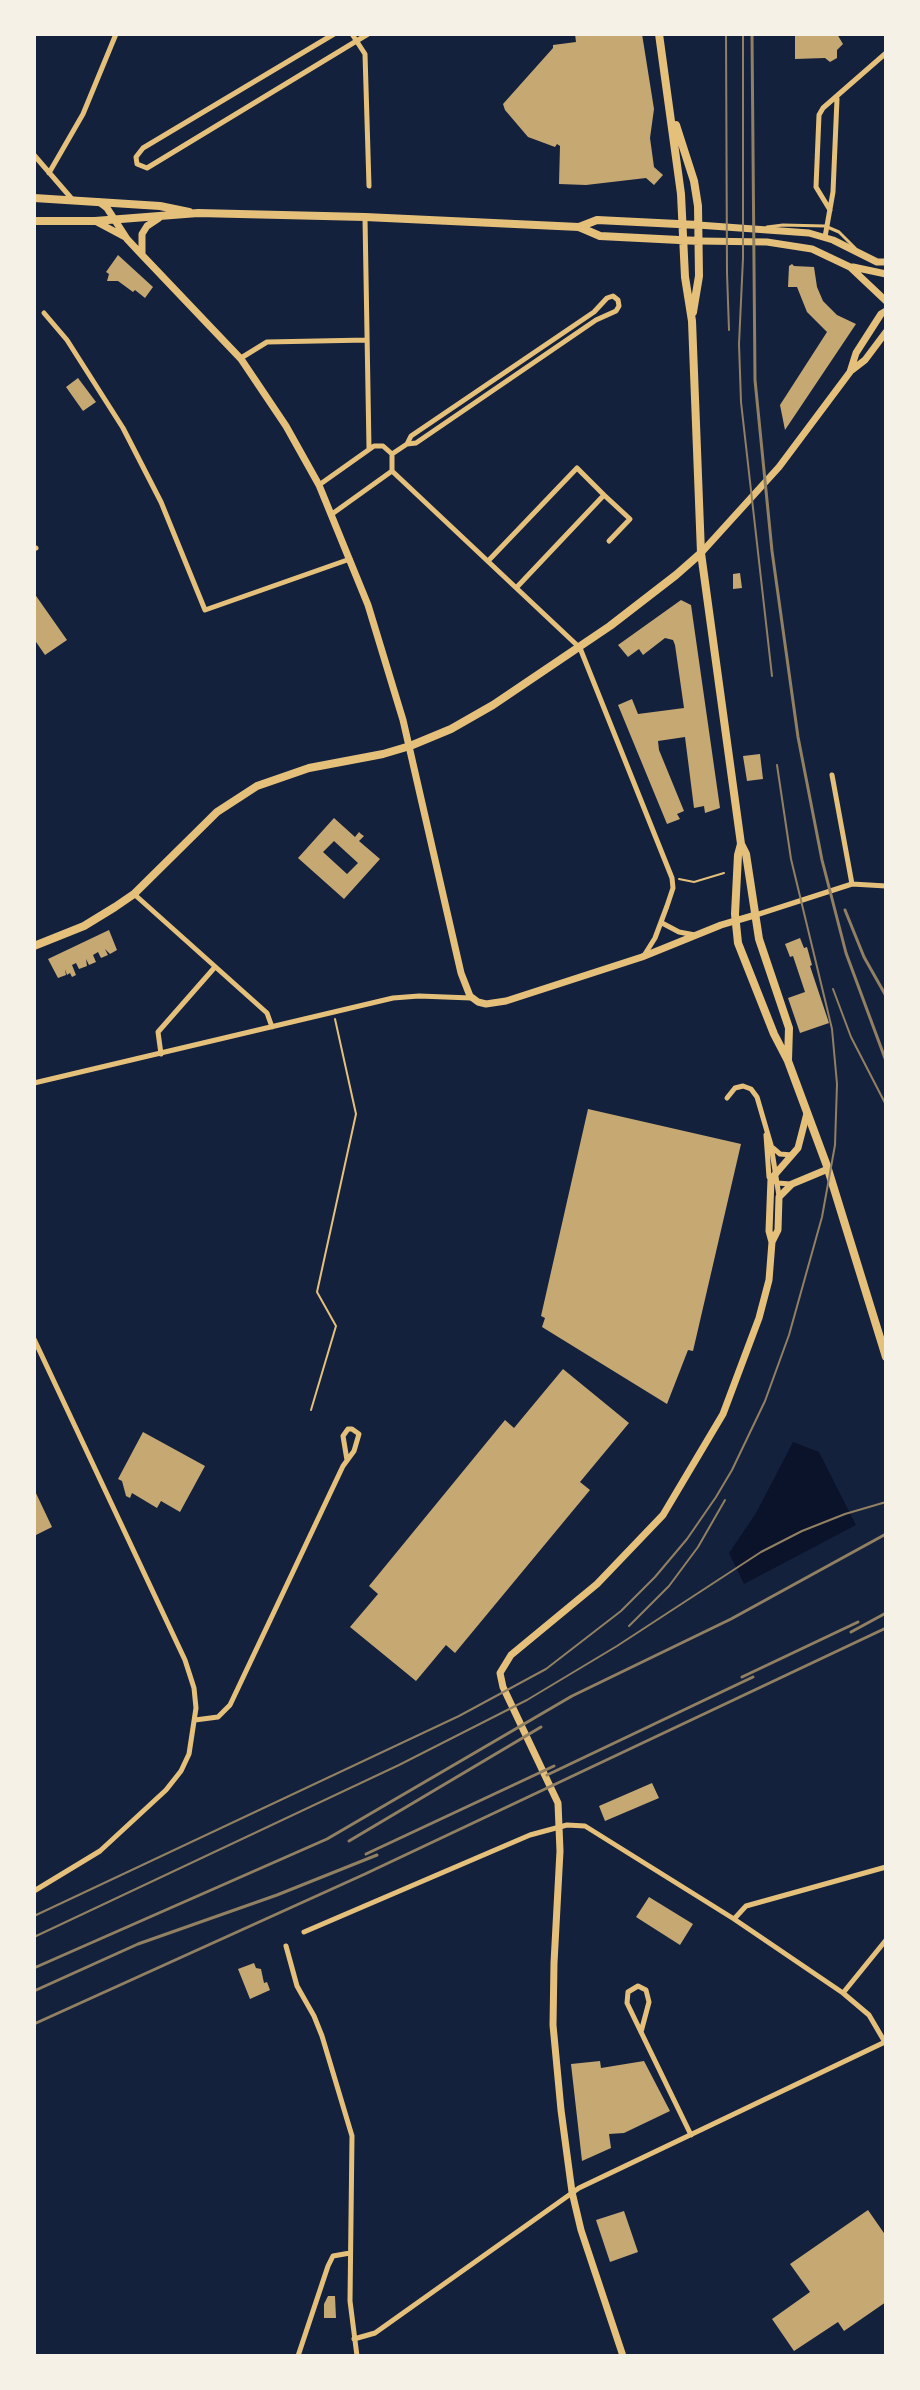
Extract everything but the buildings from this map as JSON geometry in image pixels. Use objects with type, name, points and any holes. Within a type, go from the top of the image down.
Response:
[{"type":"main road","points":[[659,34],[671,108],[692,321],[701,553],[741,844],[735,921],[741,953],[788,1061],[828,1169],[886,1357]]},
{"type":"main road","points":[[671,108],[696,191],[699,276],[692,321]]},
{"type":"main road","points":[[34,198],[160,206],[198,213]]},
{"type":"main road","points":[[34,221],[159,218],[198,213],[365,217],[579,227],[600,236],[699,241]]},
{"type":"main road","points":[[579,227],[597,220],[698,225]]},
{"type":"main road","points":[[34,946],[84,926],[134,894],[217,812],[257,786],[309,768],[410,746],[451,729],[493,705],[580,648],[701,553]]},
{"type":"main road","points":[[741,844],[746,854],[759,939],[789,1028],[788,1061]]},
{"type":"street","points":[[49,173],[83,114],[116,34]]},
{"type":"street","points":[[334,34],[143,148],[136,157],[137,164],[147,168],[368,34]]},
{"type":"street","points":[[352,34],[365,54],[369,186]]},
{"type":"street","points":[[830,210],[816,187],[817,124],[823,108],[886,53]]},
{"type":"street","points":[[825,237],[830,210],[835,106],[839,94]]},
{"type":"street","points":[[34,155],[73,200]]},
{"type":"street","points":[[99,202],[116,220],[127,239],[241,359],[286,426],[319,485],[368,605],[410,746],[461,973],[472,998]]},
{"type":"street","points":[[365,217],[369,448]]},
{"type":"street","points":[[142,255],[142,234],[159,218]]},
{"type":"street","points":[[95,221],[127,239]]},
{"type":"street","points":[[698,225],[763,228],[825,237],[877,262],[886,262]]},
{"type":"street","points":[[699,241],[790,244],[812,249],[850,267],[886,274]]},
{"type":"street","points":[[850,267],[886,301]]},
{"type":"street","points":[[392,454],[407,444],[416,443],[599,318],[616,311],[618,300],[613,296],[607,298],[594,312],[411,436],[407,444]]},
{"type":"street","points":[[850,372],[856,353],[886,311]]},
{"type":"street","points":[[594,312],[599,318]]},
{"type":"street","points":[[44,313],[71,345],[129,440],[161,502],[205,610],[350,558]]},
{"type":"street","points":[[701,553],[779,467],[850,372],[865,360],[886,332]]},
{"type":"street","points":[[241,359],[267,342],[367,340]]},
{"type":"street","points":[[319,485],[369,448],[383,446],[392,454],[392,471],[580,648],[672,878],[673,888],[662,923],[652,945],[642,957]]},
{"type":"street","points":[[489,560],[577,468],[630,519],[609,541]]},
{"type":"street","points":[[332,514],[392,471]]},
{"type":"street","points":[[517,587],[604,495]]},
{"type":"street","points":[[832,775],[852,884]]},
{"type":"street","points":[[34,1083],[406,997],[472,998],[486,1004],[498,1003],[852,884],[886,886]]},
{"type":"street","points":[[134,894],[267,1013],[272,1027]]},
{"type":"street","points":[[662,923],[679,932],[696,935]]},
{"type":"street","points":[[161,1054],[158,1032],[215,967]]},
{"type":"street","points":[[727,1098],[735,1088],[751,1089],[757,1097],[771,1145],[779,1197],[778,1230],[772,1242]]},
{"type":"street","points":[[775,1178],[802,1141],[807,1112]]},
{"type":"street","points":[[623,2356],[581,2230],[572,2192],[561,2110],[553,2025],[560,1826],[555,1796],[503,1687],[502,1668],[511,1655],[597,1584],[663,1515],[723,1414],[769,1280],[772,1242],[769,1231],[775,1178],[767,1159],[766,1130]]},
{"type":"street","points":[[771,1145],[780,1154],[793,1155]]},
{"type":"street","points":[[779,1197],[792,1184],[828,1169]]},
{"type":"street","points":[[775,1178],[792,1184]]},
{"type":"street","points":[[34,1339],[185,1660],[194,1688],[195,1720],[191,1746],[181,1771],[166,1790],[100,1851],[34,1891]]},
{"type":"street","points":[[195,1720],[218,1717],[230,1705],[359,1439],[359,1434],[352,1429],[348,1429],[343,1436],[347,1460]]},
{"type":"street","points":[[304,1932],[530,1835],[576,1824],[594,1829],[843,1993],[869,2015],[886,2043],[572,2192],[375,2333],[354,2339]]},
{"type":"street","points":[[734,1919],[746,1906],[886,1867]]},
{"type":"street","points":[[843,1993],[886,1940]]},
{"type":"street","points":[[286,1946],[297,1986],[322,2036],[350,2123],[353,2150],[350,2301],[357,2356]]},
{"type":"street","points":[[641,2032],[649,2002],[646,1990],[638,1986],[633,1987],[626,1998],[641,2032],[691,2135]]},
{"type":"street","points":[[298,2356],[333,2256],[350,2253]]},
{"type":"lane","points":[[763,228],[783,225],[828,227],[843,235],[860,254]]},
{"type":"path","points":[[672,878],[694,882],[724,873]]},
{"type":"path","points":[[311,1410],[336,1326],[317,1292],[356,1114],[333,1013]]},
{"type":"water","points":[[793,1442],[819,1452],[856,1525],[744,1584],[729,1553],[756,1513]]},
{"type":"tram line","points":[[726,34],[729,330]]},
{"type":"tram line","points":[[743,34],[741,402],[772,676]]},
{"type":"tram line","points":[[34,1916],[459,1716],[546,1669],[621,1611],[655,1577],[687,1539],[716,1497],[765,1401],[789,1335],[822,1217],[835,1145],[837,1084],[832,1029],[791,859],[777,765]]},
{"type":"tram line","points":[[833,989],[851,1037],[886,1105]]},
{"type":"tram line","points":[[629,1626],[669,1586],[698,1547],[725,1500]]},
{"type":"tram line","points":[[34,1937],[399,1765],[527,1700],[617,1646],[761,1552],[802,1531],[886,1502]]},
{"type":"railway","points":[[752,34],[755,380],[772,551],[798,737],[822,860],[846,953],[886,1061]]},
{"type":"railway","points":[[845,910],[864,957],[886,996]]},
{"type":"railway","points":[[34,1968],[327,1839],[572,1696],[731,1619],[886,1534]]},
{"type":"railway","points":[[851,1632],[886,1613]]},
{"type":"railway","points":[[742,1677],[858,1622]]},
{"type":"railway","points":[[34,2024],[365,1874],[886,1628]]},
{"type":"railway","points":[[547,1775],[753,1677]]},
{"type":"railway","points":[[349,1841],[541,1727]]},
{"type":"railway","points":[[366,1854],[554,1766]]},
{"type":"railway","points":[[34,1991],[138,1944],[277,1895],[377,1855]]}]
